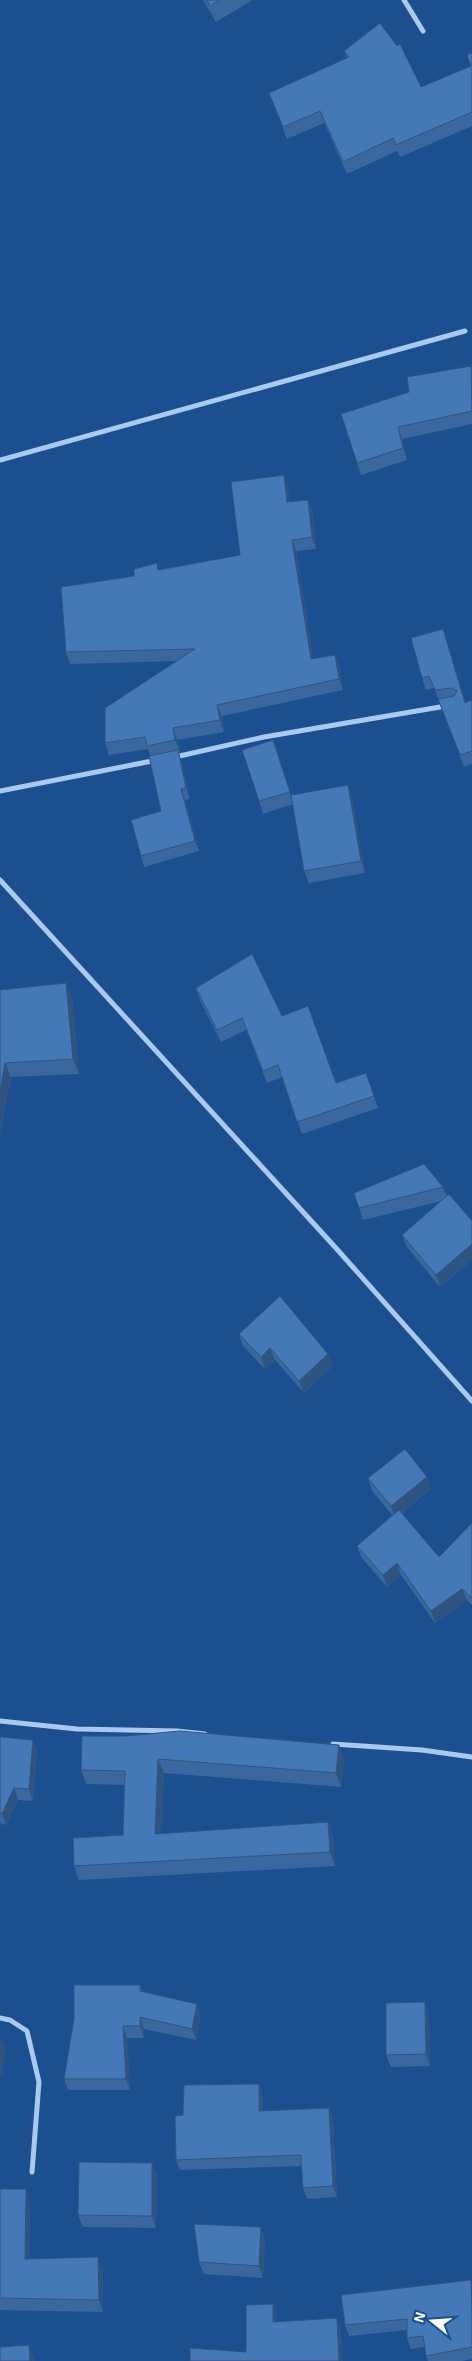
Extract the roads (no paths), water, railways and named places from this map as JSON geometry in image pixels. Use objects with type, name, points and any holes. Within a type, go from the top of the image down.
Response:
[{"type":"street","points":[[404,0],[423,31]]},
{"type":"street","points":[[0,460],[465,331]]},
{"type":"street","points":[[170,758],[264,737],[458,704]]},
{"type":"street","points":[[0,791],[161,760]]},
{"type":"street","points":[[0,880],[335,1247],[472,1401]]},
{"type":"street","points":[[0,1721],[77,1729],[177,1730],[215,1735]]},
{"type":"street","points":[[328,1744],[422,1750],[472,1757]]},
{"type":"street","points":[[0,2018],[10,2020],[27,2031],[39,2082],[32,2172]]}]
